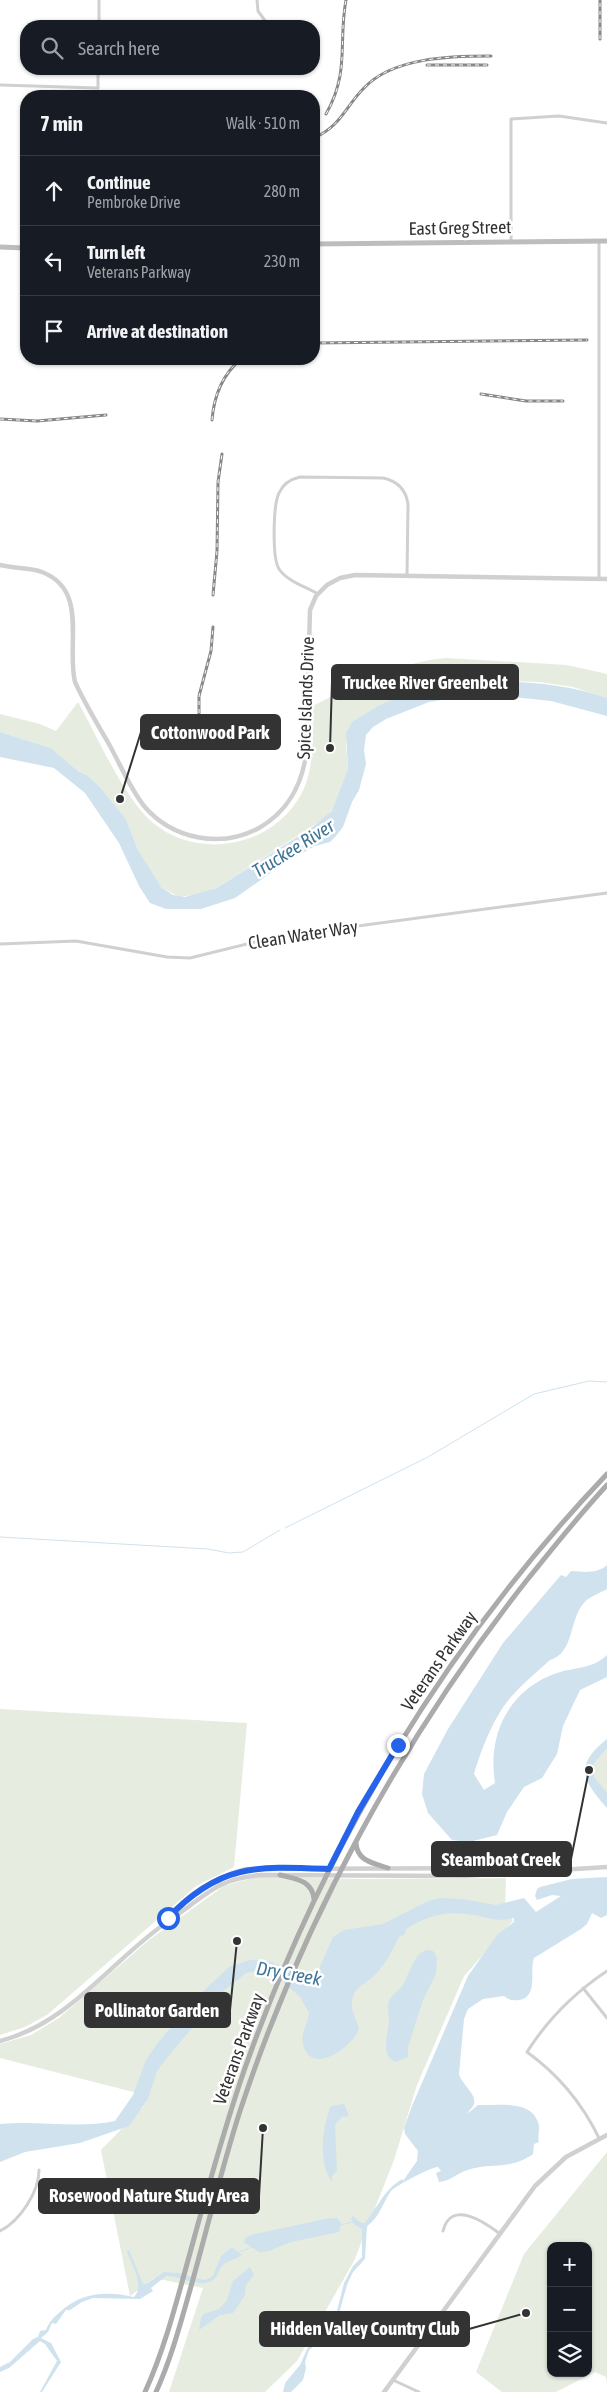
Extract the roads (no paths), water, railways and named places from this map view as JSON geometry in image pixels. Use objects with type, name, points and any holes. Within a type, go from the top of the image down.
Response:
[{"type":"main road","name":"East Greg Street","points":[[320,244],[607,241]]},
{"type":"main road","points":[[0,247],[20,248]]},
{"type":"main road","name":"Veterans Parkway","points":[[145,2392],[159,2357],[181,2286],[231,2111],[276,1986],[329,1869],[358,1812],[398,1745],[448,1669],[538,1551],[607,1474]]},
{"type":"main road","name":"Veterans Parkway","points":[[156,2392],[170,2360],[240,2113],[287,1990],[356,1842],[409,1751],[457,1675],[501,1613],[607,1485]]},
{"type":"main road","points":[[356,1842],[357,1852],[360,1857],[388,1868]]},
{"type":"main road","points":[[280,1875],[306,1883],[313,1891],[314,1900]]},
{"type":"street","points":[[99,0],[99,20]]},
{"type":"street","points":[[257,0],[258,11],[265,20]]},
{"type":"street","points":[[0,85],[98,88],[98,75]]},
{"type":"street","points":[[512,242],[511,119],[546,116],[607,122]]},
{"type":"street","points":[[599,241],[599,579]]},
{"type":"street","points":[[407,576],[407,497],[400,487],[390,480],[382,478],[300,477],[288,482],[278,495],[276,558],[278,565],[285,575],[318,594],[333,581],[347,576],[607,579]]},
{"type":"street","name":"Spice Islands Drive","points":[[0,565],[44,573],[63,587],[72,608],[72,668],[75,682],[128,780],[141,801],[156,817],[174,830],[203,838],[225,838],[254,830],[278,813],[296,790],[304,768],[306,754],[308,618],[318,594]]},
{"type":"street","name":"Clean Water Way","points":[[0,944],[76,941],[167,957],[190,958],[270,938],[607,893]]},
{"type":"street","points":[[0,2041],[29,2032],[57,2016],[199,1896],[230,1881],[248,1876],[464,1876],[607,1867]]},
{"type":"street","points":[[165,1923],[194,1893],[222,1877],[235,1872],[259,1868],[530,1868],[544,1870]]},
{"type":"street","points":[[600,2138],[585,2111],[568,2088],[546,2066],[527,2052],[548,2022],[583,1988],[607,1971]]},
{"type":"street","points":[[583,1988],[607,2018]]},
{"type":"street","points":[[384,2392],[499,2233],[544,2176],[576,2151],[607,2135]]},
{"type":"street","points":[[1,2229],[20,2215],[35,2187],[39,2170]]},
{"type":"street","points":[[442,2231],[444,2223],[464,2215],[480,2219],[499,2233]]},
{"type":"street","points":[[393,2380],[419,2392]]},
{"type":"water","name":"Truckee River","points":[[474,680],[541,684],[591,693],[607,698],[607,716],[551,701],[502,696],[453,698],[429,702],[386,719],[373,727],[366,735],[364,750],[366,764],[359,790],[352,802],[343,827],[335,837],[330,842],[315,846],[288,861],[235,898],[201,909],[166,909],[150,903],[139,886],[119,843],[85,793],[54,768],[0,757],[0,732],[51,748],[79,772],[87,775],[100,787],[126,819],[138,850],[161,887],[173,895],[185,897],[217,888],[311,828],[332,811],[348,769],[346,733],[353,721],[382,704],[423,686],[440,682]]},
{"type":"water","points":[[607,1565],[607,1589],[591,1597],[583,1604],[563,1651],[550,1660],[515,1692],[494,1723],[484,1744],[474,1774],[484,1790],[495,1783],[493,1765],[498,1731],[514,1702],[526,1690],[540,1680],[557,1673],[596,1663],[607,1655],[607,1677],[580,1690],[563,1726],[557,1754],[542,1778],[524,1787],[507,1812],[497,1835],[469,1842],[452,1840],[428,1813],[422,1794],[424,1774],[448,1729],[503,1643],[561,1575],[566,1577],[571,1571],[595,1571]]},
{"type":"water","points":[[607,1739],[607,1748],[592,1766],[595,1778],[607,1792],[607,1808],[592,1789],[585,1773],[590,1757],[596,1748]]},
{"type":"water","name":"Dry Creek","points":[[607,1877],[607,1915],[601,1918],[592,1913],[587,1924],[581,1929],[534,1958],[531,1989],[525,1998],[515,2000],[504,1996],[483,1999],[468,2009],[464,2019],[459,2074],[474,2100],[467,2114],[478,2105],[512,2105],[528,2110],[534,2115],[539,2127],[539,2142],[534,2144],[533,2154],[516,2163],[476,2168],[439,2182],[436,2173],[441,2171],[438,2167],[434,2168],[413,2177],[391,2191],[378,2214],[367,2226],[365,2259],[353,2272],[347,2285],[334,2331],[309,2350],[305,2362],[306,2368],[303,2380],[291,2392],[283,2392],[285,2383],[300,2365],[308,2347],[327,2335],[333,2327],[344,2283],[353,2266],[362,2257],[362,2229],[355,2225],[351,2219],[353,2216],[361,2223],[365,2223],[390,2188],[402,2179],[403,2181],[417,2161],[418,2151],[405,2134],[404,2128],[412,2106],[468,1976],[497,1935],[514,1922],[514,1918],[495,1919],[450,1913],[428,1918],[406,1929],[405,1934],[399,1937],[380,1970],[356,1990],[352,2000],[352,2009],[359,2028],[356,2035],[334,2055],[325,2058],[316,2059],[309,2055],[304,2047],[303,2034],[309,2013],[300,1997],[282,1981],[261,1970],[246,1973],[221,1993],[157,2071],[148,2099],[129,2126],[80,2143],[25,2152],[0,2162],[0,2124],[86,2124],[115,2121],[133,2095],[146,2060],[157,2044],[194,2000],[229,1967],[250,1960],[266,1960],[301,1974],[311,1975],[319,1969],[333,1937],[344,1930],[383,1924],[428,1901],[440,1898],[462,1899],[496,1905],[524,1898],[536,1912],[561,1896],[552,1895],[537,1900],[535,1896],[537,1889],[540,1887],[572,1879]]},
{"type":"water","points":[[427,1950],[433,1951],[437,1958],[436,1974],[423,2000],[408,2047],[408,2057],[395,2062],[390,2059],[386,2049],[389,2001],[405,1982],[418,1955]]},
{"type":"water","points":[[344,2104],[349,2116],[342,2117],[335,2124],[337,2170],[332,2176],[332,2182],[323,2155],[325,2124],[331,2106]]},
{"type":"water","points":[[337,2218],[341,2223],[339,2232],[291,2242],[269,2251],[259,2252],[244,2242],[246,2237],[255,2234]]},
{"type":"water","points":[[232,2247],[242,2255],[224,2264],[215,2278],[208,2282],[196,2283],[166,2276],[151,2288],[153,2291],[140,2299],[93,2298],[82,2302],[70,2310],[66,2310],[56,2324],[52,2323],[48,2332],[41,2338],[51,2343],[61,2362],[42,2392],[40,2392],[57,2361],[45,2344],[40,2341],[9,2368],[0,2372],[0,2367],[10,2362],[33,2339],[38,2337],[40,2331],[46,2330],[55,2316],[68,2305],[77,2300],[95,2295],[114,2294],[134,2297],[137,2292],[138,2281],[127,2252],[129,2250],[143,2284],[146,2284],[164,2272],[178,2273],[203,2280],[208,2279],[213,2276],[221,2256]]},
{"type":"water","points":[[250,2267],[254,2275],[246,2285],[245,2295],[233,2313],[220,2315],[199,2330],[201,2318],[204,2314],[219,2309],[227,2300],[233,2281]]},
{"type":"waterway","points":[[285,1528],[428,1457],[534,1394],[589,1381],[607,1382]]},
{"type":"waterway","points":[[0,1537],[208,1549],[229,1553],[243,1552],[280,1530]]},
{"type":"waterway","points":[[340,2225],[353,2222]]},
{"type":"waterway","points":[[239,2252],[252,2247]]},
{"type":"railway","points":[[326,114],[338,85],[341,71],[346,0]]},
{"type":"railway","points":[[600,0],[600,39]]},
{"type":"railway","points":[[320,135],[337,122],[364,88],[376,78],[391,70],[424,60],[491,56]]},
{"type":"railway","points":[[427,65],[487,65]]},
{"type":"railway","points":[[320,343],[587,340]]},
{"type":"railway","points":[[212,420],[220,386],[234,365]]},
{"type":"railway","points":[[481,394],[526,401],[563,401]]},
{"type":"railway","points":[[0,419],[37,421],[106,415]]},
{"type":"railway","points":[[213,595],[217,551],[218,482],[222,454]]},
{"type":"railway","points":[[199,745],[199,696],[211,651],[213,627]]},
{"type":"place","name":"Truckee River Greenbelt","points":[[330,748]]},
{"type":"place","name":"Cottonwood Park","points":[[120,799]]},
{"type":"place","name":"Steamboat Creek","points":[[589,1770]]},
{"type":"place","name":"Pollinator Garden","points":[[237,1941]]},
{"type":"place","name":"Rosewood Nature Study Area","points":[[263,2128]]},
{"type":"place","name":"Hidden Valley Country Club","points":[[526,2313]]}]
